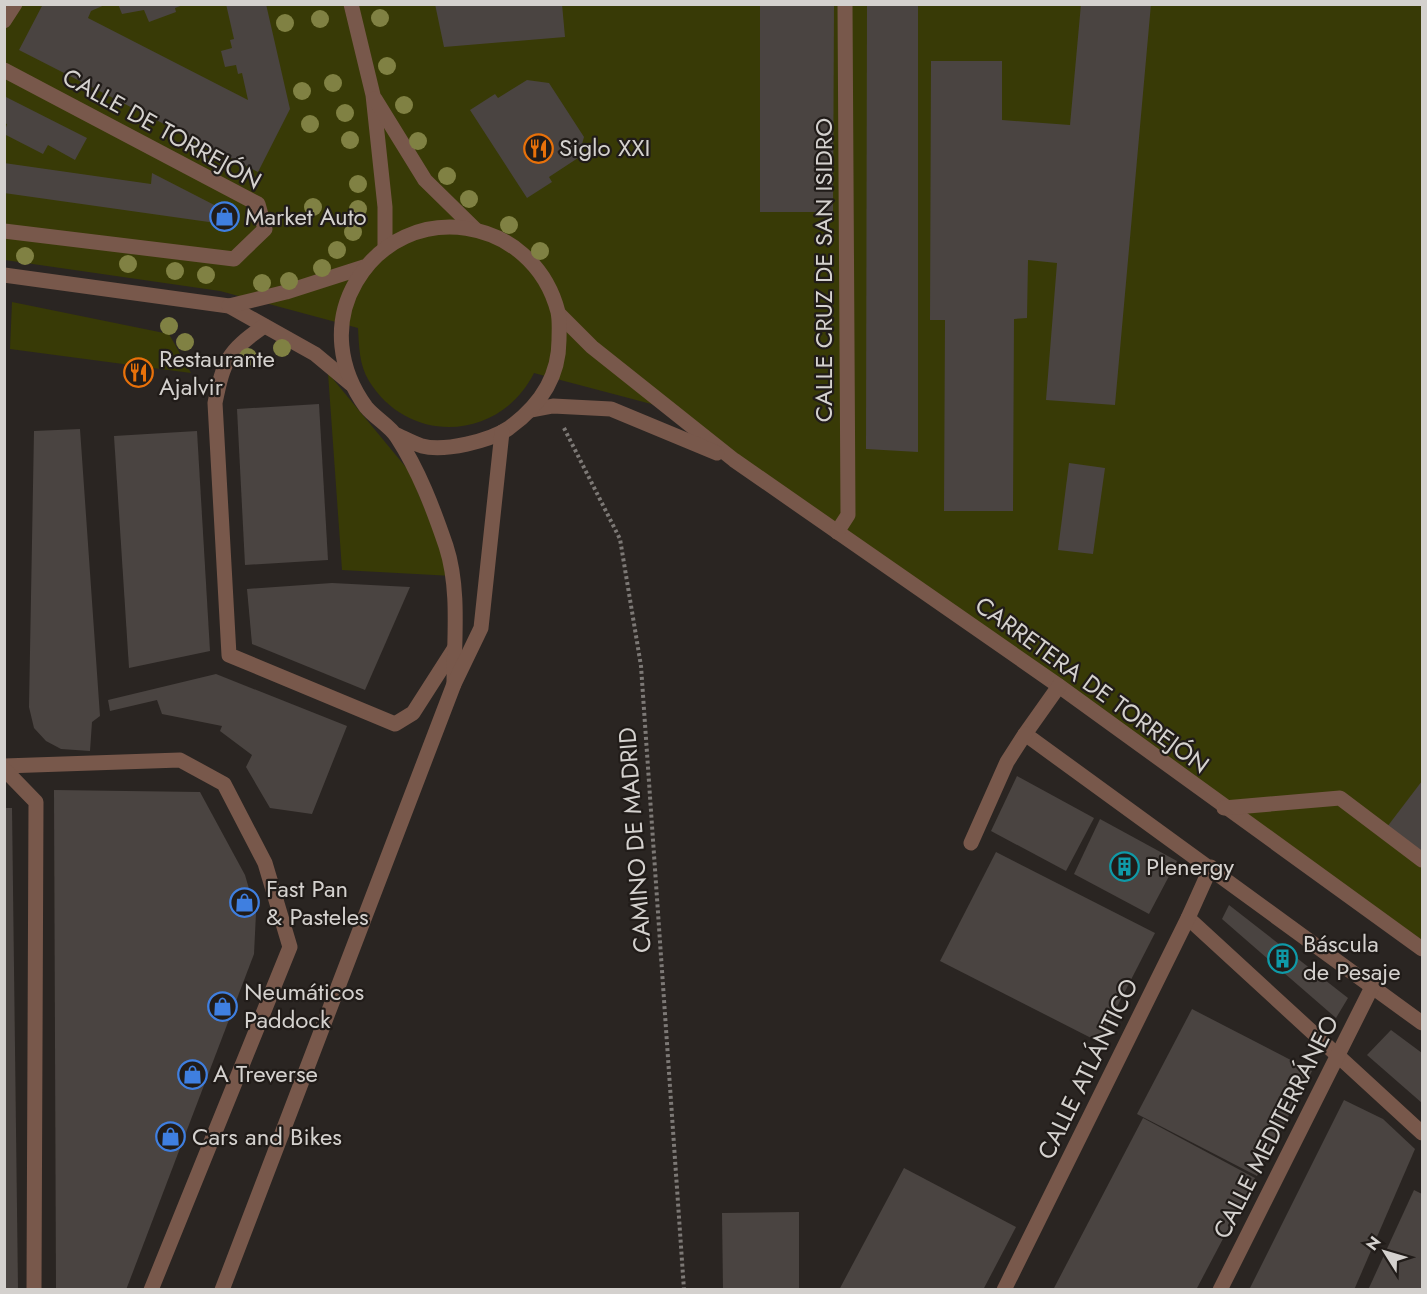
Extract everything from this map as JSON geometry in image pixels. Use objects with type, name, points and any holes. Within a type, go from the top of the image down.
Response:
[{"type":"street","points":[[4,21],[15,4]]},
{"type":"street","points":[[351,4],[373,95],[385,207],[385,247]]},
{"type":"street","name":"CALLE CRUZ DE SAN ISIDRO","points":[[837,532],[848,515],[845,4]]},
{"type":"street","name":"CALLE DE TORREJÓN","points":[[4,69],[258,204],[265,229],[234,259],[4,231]]},
{"type":"street","points":[[373,95],[425,180],[475,229]]},
{"type":"street","points":[[395,434],[424,446],[475,443],[502,432],[532,410],[551,378],[559,352],[558,314],[551,293],[533,264],[507,242],[475,229],[444,226],[413,232],[385,247],[364,267],[348,294],[341,324],[341,355],[351,384],[368,409],[395,434],[423,484],[447,549],[455,594],[454,684]]},
{"type":"street","points":[[4,275],[229,306],[286,292],[364,267]]},
{"type":"street","points":[[4,280],[28,278]]},
{"type":"street","points":[[229,306],[315,354],[351,384]]},
{"type":"street","points":[[558,314],[592,347],[734,460]]},
{"type":"street","points":[[264,326],[237,345],[222,372],[214,404],[229,655],[395,724],[413,713],[454,649]]},
{"type":"street","points":[[532,410],[553,406],[611,409],[734,460]]},
{"type":"street","points":[[222,1290],[454,684],[481,628],[502,432]]},
{"type":"street","name":"CARRETERA DE TORREJÓN","points":[[734,460],[1059,686],[1224,808],[1422,949]]},
{"type":"street","points":[[971,843],[1007,762],[1059,686]]},
{"type":"street","points":[[1025,734],[1211,867],[1422,1023]]},
{"type":"street","points":[[4,767],[180,760],[224,784],[265,863],[290,947],[151,1290]]},
{"type":"street","points":[[4,767],[36,802],[34,1290]]},
{"type":"street","points":[[1224,808],[1340,798],[1422,860]]},
{"type":"street","name":"CALLE ATLÁNTICO","points":[[1004,1290],[1211,867]]},
{"type":"street","points":[[1188,918],[1422,1133]]},
{"type":"street","name":"CALLE MEDITERRÁNEO","points":[[1220,1290],[1373,985]]},
{"type":"path","name":"CAMINO DE MADRID","points":[[553,406],[620,539],[641,666],[684,1290]]},
{"type":"shaded area","points":[[5,5],[1422,5],[1422,940],[655,405],[534,373],[519,396],[500,412],[477,423],[454,427],[430,425],[407,417],[386,402],[369,381],[361,362],[358,328],[220,291],[5,260]]},
{"type":"shaded area","points":[[12,302],[169,334],[191,373],[10,349]]},
{"type":"shaded area","points":[[328,373],[409,471],[453,576],[342,570]]},
{"type":"building","points":[[43,4],[107,4],[91,11],[88,18],[248,100],[242,73],[238,74],[236,65],[225,67],[221,51],[232,48],[230,40],[234,39],[226,4],[266,4],[290,109],[258,172],[19,50]]},
{"type":"building","points":[[118,4],[183,5],[175,8],[176,12],[149,22],[144,10],[122,14]]},
{"type":"building","points":[[435,4],[562,4],[565,37],[444,47]]},
{"type":"building","points":[[760,4],[834,4],[833,212],[760,212]]},
{"type":"building","points":[[867,4],[918,4],[918,452],[866,449]]},
{"type":"building","points":[[1081,4],[1151,4],[1115,405],[1046,400],[1057,263],[1028,260],[1027,318],[1014,319],[1013,511],[944,511],[945,320],[930,320],[931,61],[1002,61],[1002,120],[1070,125]]},
{"type":"building","name":"Siglo XXI","points":[[527,80],[549,83],[584,137],[578,158],[549,177],[552,182],[527,198],[470,110],[495,94],[498,98]]},
{"type":"building","points":[[4,96],[87,138],[75,160],[48,145],[43,154],[4,134],[7,124],[4,123]]},
{"type":"building","points":[[4,163],[151,184],[152,173],[226,211],[223,224],[4,193]]},
{"type":"building","points":[[319,404],[328,560],[245,565],[237,409]]},
{"type":"building","points":[[80,429],[100,716],[92,722],[90,751],[61,749],[46,741],[34,728],[29,707],[34,431]]},
{"type":"building","points":[[197,431],[210,651],[129,668],[114,436]]},
{"type":"building","points":[[1069,463],[1105,468],[1093,554],[1058,550]]},
{"type":"building","points":[[332,583],[410,587],[365,690],[252,644],[247,589]]},
{"type":"building","points":[[216,674],[347,726],[312,814],[270,808],[246,767],[252,755],[220,731],[222,726],[162,714],[157,700],[110,711],[108,700]]},
{"type":"building","name":"Plenergy","points":[[1017,776],[1094,818],[1066,871],[991,831]]},
{"type":"building","points":[[1422,781],[1422,848],[1419,852],[1387,827]]},
{"type":"building","points":[[54,790],[200,792],[245,875],[256,913],[254,954],[126,1290],[56,1290]]},
{"type":"building","points":[[4,808],[12,808],[18,1290],[4,1290]]},
{"type":"building","name":"Plenergy","points":[[1100,819],[1177,861],[1149,914],[1074,874]]},
{"type":"building","points":[[996,852],[1155,933],[1099,1042],[940,961]]},
{"type":"building","name":"Báscula de Pesaje","points":[[1229,905],[1348,998],[1336,1018],[1222,919]]},
{"type":"building","points":[[1192,1009],[1312,1071],[1257,1176],[1137,1114]]},
{"type":"building","points":[[1391,1030],[1422,1053],[1422,1103],[1367,1055]]},
{"type":"building","points":[[1344,1100],[1383,1119],[1415,1149],[1354,1290],[1249,1290]]},
{"type":"building","points":[[1143,1118],[1255,1178],[1196,1290],[1053,1290]]},
{"type":"building","points":[[904,1168],[1016,1227],[983,1290],[839,1290]]},
{"type":"building","points":[[1414,1190],[1422,1194],[1422,1290],[1368,1290]]},
{"type":"building","points":[[799,1212],[799,1290],[723,1290],[722,1213]]},
{"type":"place","name":"Siglo XXI","points":[[538,148]]},
{"type":"place","name":"Market Auto","points":[[224,217]]},
{"type":"place","name":"Restaurante Ajalvir","points":[[138,373]]},
{"type":"place","name":"Plenergy","points":[[1125,867]]},
{"type":"place","name":"Fast Pan & Pasteles","points":[[245,903]]},
{"type":"place","name":"Báscula de Pesaje","points":[[1282,958]]},
{"type":"place","name":"Neumáticos Paddock","points":[[223,1006]]},
{"type":"place","name":"A Treverse","points":[[192,1074]]},
{"type":"place","name":"Cars and Bikes","points":[[171,1137]]}]
